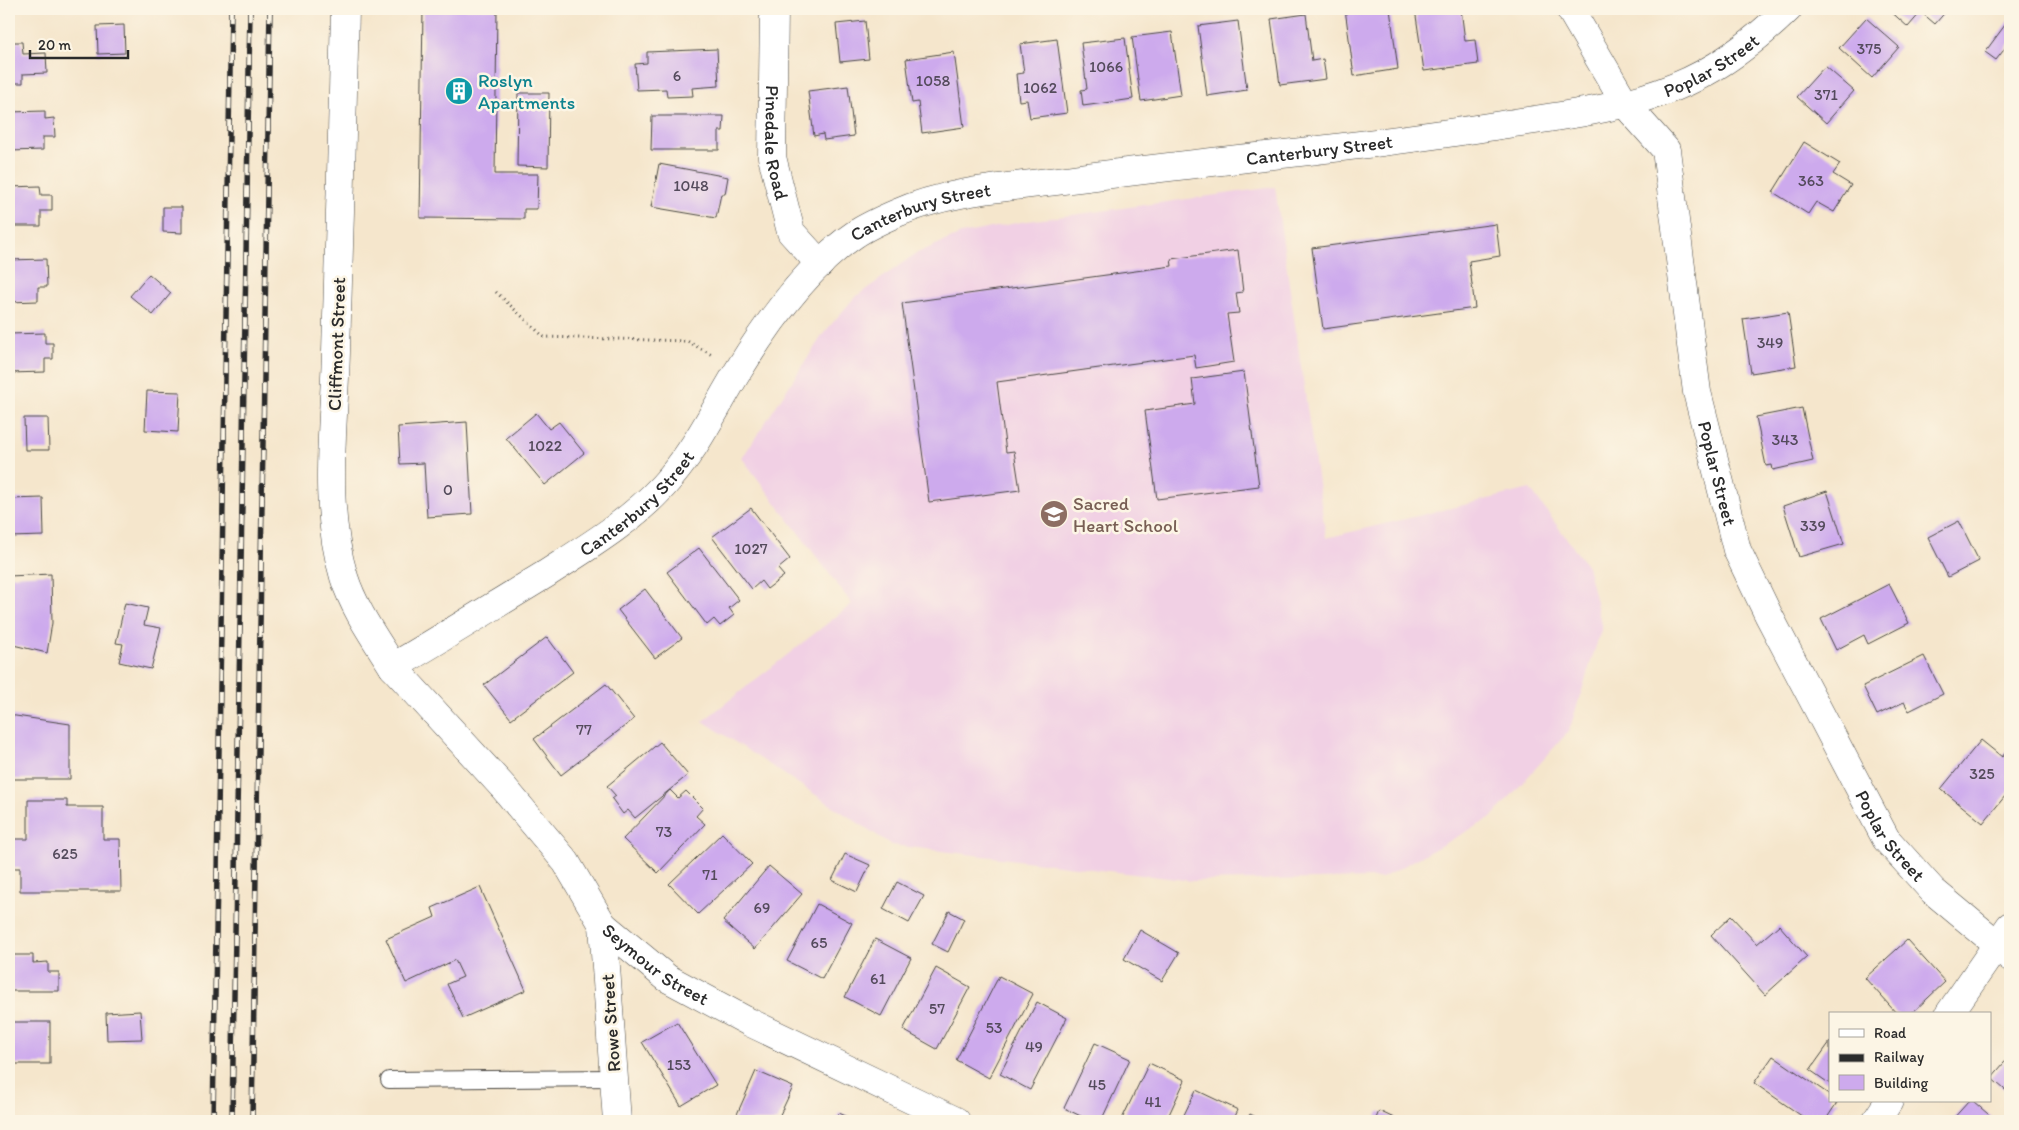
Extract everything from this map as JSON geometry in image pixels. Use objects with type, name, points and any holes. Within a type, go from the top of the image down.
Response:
[{"type":"street","name":"Cliffmont Street","points":[[345,9],[336,354],[330,474],[332,504],[336,541],[344,577],[355,604],[392,666]]},
{"type":"street","name":"Pinedale Road","points":[[774,9],[772,157],[791,232],[820,264]]},
{"type":"street","points":[[1570,9],[1626,104]]},
{"type":"street","name":"Poplar Street","points":[[1788,9],[1765,31],[1730,58],[1678,86],[1626,104],[1666,150],[1697,392],[1737,550],[1768,614],[1886,839],[1933,891],[2006,943]]},
{"type":"street","name":"Canterbury Street","points":[[392,666],[458,629],[578,554],[621,523],[661,488],[702,436],[739,370],[791,295],[820,264],[854,235],[900,212],[956,195],[1129,172],[1441,135],[1626,104]]},
{"type":"street","name":"Seymour Street","points":[[392,666],[504,788],[566,862],[603,925],[667,978],[749,1022],[956,1121]]},
{"type":"street","name":"Rowe Street","points":[[603,925],[617,1121]]},
{"type":"street","points":[[1952,1012],[2006,943]]},
{"type":"street","points":[[1876,1121],[1888,1102]]},
{"type":"lane","points":[[389,1080],[614,1078]]},
{"type":"path","points":[[496,292],[544,337],[687,341]]},
{"type":"shaded area","name":"Sacred Heart School","points":[[1275,187],[1326,538],[1530,489],[1587,566],[1602,627],[1569,731],[1491,818],[1382,878],[1193,881],[892,845],[703,721],[852,604],[742,458],[824,333],[854,298],[915,254],[961,234],[1021,222]]},
{"type":"building","name":"Roslyn Apartments","points":[[423,9],[497,9],[495,174],[538,174],[537,209],[524,209],[524,219],[420,218]]},
{"type":"building","points":[[1345,9],[1390,9],[1398,69],[1354,76]]},
{"type":"building","points":[[1415,9],[1461,9],[1465,41],[1475,40],[1478,64],[1424,71]]},
{"type":"building","points":[[1888,9],[1948,9],[1935,24],[1921,12],[1908,27]]},
{"type":"building","points":[[1306,14],[1312,61],[1323,59],[1326,79],[1280,85],[1271,19]]},
{"type":"building","points":[[1866,18],[1899,47],[1872,78],[1839,48]]},
{"type":"building","points":[[865,21],[869,59],[840,62],[836,24]]},
{"type":"building","points":[[1238,21],[1247,90],[1207,96],[1198,26]]},
{"type":"building","points":[[2008,21],[2010,22],[2010,42],[1996,60],[1985,52]]},
{"type":"building","points":[[124,25],[125,53],[98,54],[97,26]]},
{"type":"building","points":[[1172,32],[1181,95],[1141,101],[1132,37]]},
{"type":"building","points":[[1125,38],[1133,99],[1083,106],[1081,90],[1087,89],[1081,43]]},
{"type":"building","points":[[1057,39],[1067,113],[1030,118],[1027,100],[1019,101],[1016,74],[1024,73],[1020,44]]},
{"type":"building","points":[[9,42],[22,42],[23,54],[46,53],[47,73],[23,74],[23,83],[9,83]]},
{"type":"building","points":[[717,49],[719,86],[692,88],[693,96],[667,97],[666,89],[637,90],[635,64],[647,63],[647,52]]},
{"type":"building","points":[[954,52],[964,127],[922,133],[918,102],[912,103],[906,59]]},
{"type":"building","points":[[1825,66],[1854,91],[1826,123],[1797,97]]},
{"type":"building","points":[[848,86],[854,136],[824,140],[823,134],[814,136],[808,91]]},
{"type":"building","points":[[518,93],[549,93],[548,167],[517,166]]},
{"type":"building","points":[[45,111],[45,119],[54,118],[55,137],[43,137],[43,150],[9,151],[9,112]]},
{"type":"building","points":[[652,116],[724,116],[723,131],[719,131],[719,150],[651,150]]},
{"type":"building","points":[[1804,142],[1840,164],[1833,174],[1851,185],[1834,212],[1816,202],[1808,214],[1773,192]]},
{"type":"building","points":[[659,164],[728,177],[725,194],[721,194],[716,218],[651,207]]},
{"type":"building","points":[[40,186],[41,195],[52,195],[52,211],[41,211],[41,226],[9,226],[9,187]]},
{"type":"building","points":[[163,207],[182,207],[182,233],[163,232]]},
{"type":"building","points":[[1496,224],[1500,256],[1469,261],[1475,308],[1323,329],[1312,248]]},
{"type":"building","points":[[1238,250],[1243,292],[1236,293],[1239,313],[1227,314],[1234,362],[1196,368],[1194,355],[997,382],[1006,452],[1014,451],[1020,490],[929,502],[902,303],[1172,266],[1171,259]]},
{"type":"building","points":[[46,259],[47,287],[38,287],[38,301],[9,302],[9,260]]},
{"type":"building","points":[[149,274],[171,293],[153,315],[130,296]]},
{"type":"building","points":[[1788,312],[1796,366],[1751,373],[1743,319]]},
{"type":"building","points":[[45,333],[45,343],[53,343],[53,359],[45,359],[45,372],[9,373],[9,334]]},
{"type":"building","points":[[1244,372],[1259,486],[1157,499],[1145,411],[1195,404],[1192,379]]},
{"type":"building","points":[[147,391],[180,392],[178,432],[145,430]]},
{"type":"building","points":[[1802,408],[1813,461],[1773,470],[1772,465],[1766,466],[1756,417]]},
{"type":"building","points":[[536,413],[549,429],[559,422],[584,453],[545,485],[506,438]]},
{"type":"building","points":[[24,418],[48,418],[49,450],[25,450]]},
{"type":"building","points":[[467,422],[472,514],[427,517],[424,463],[400,464],[398,427]]},
{"type":"building","points":[[1827,491],[1844,544],[1799,557],[1783,506]]},
{"type":"building","points":[[43,498],[44,536],[9,537],[9,499]]},
{"type":"building","points":[[751,508],[790,559],[778,569],[784,576],[767,589],[761,581],[752,589],[712,537]]},
{"type":"building","points":[[1959,521],[1979,561],[1948,577],[1928,537]]},
{"type":"building","points":[[699,548],[739,600],[729,608],[734,615],[720,626],[714,619],[707,625],[667,572]]},
{"type":"building","points":[[51,574],[52,623],[47,653],[9,644],[9,576]]},
{"type":"building","points":[[1889,584],[1909,623],[1868,644],[1864,635],[1836,650],[1821,619]]},
{"type":"building","points":[[645,589],[682,638],[655,658],[618,610]]},
{"type":"building","points":[[125,603],[148,608],[144,625],[161,628],[151,669],[119,662],[123,644],[116,643]]},
{"type":"building","points":[[547,637],[573,672],[511,719],[484,685]]},
{"type":"building","points":[[1924,656],[1943,694],[1909,711],[1904,702],[1877,715],[1863,686]]},
{"type":"building","points":[[606,684],[634,719],[561,775],[534,739]]},
{"type":"building","points":[[9,715],[70,724],[70,779],[9,779]]},
{"type":"building","points":[[1981,740],[2002,757],[2010,747],[2010,790],[1983,823],[1941,789]]},
{"type":"building","points":[[660,742],[688,775],[635,818],[628,810],[623,814],[612,799],[616,796],[607,786]]},
{"type":"building","points":[[670,790],[678,798],[686,791],[703,808],[696,816],[705,824],[658,873],[623,839]]},
{"type":"building","points":[[28,800],[67,800],[67,807],[103,807],[103,839],[120,839],[121,891],[20,891],[20,868],[9,868],[9,839],[28,839]]},
{"type":"building","points":[[722,833],[752,864],[698,914],[669,884]]},
{"type":"building","points":[[845,854],[870,865],[857,892],[832,880]]},
{"type":"building","points":[[769,866],[802,894],[755,949],[723,921]]},
{"type":"building","points":[[897,882],[924,896],[909,923],[883,909]]},
{"type":"building","points":[[480,887],[526,990],[463,1018],[447,984],[463,977],[455,960],[406,983],[386,939],[435,917],[432,908]]},
{"type":"building","points":[[817,904],[852,923],[822,979],[787,961]]},
{"type":"building","points":[[949,911],[964,919],[948,952],[932,944]]},
{"type":"building","points":[[1731,916],[1757,944],[1779,925],[1807,957],[1765,995],[1711,935]]},
{"type":"building","points":[[1140,930],[1179,953],[1162,981],[1124,959]]},
{"type":"building","points":[[875,939],[911,958],[881,1016],[845,997]]},
{"type":"building","points":[[1907,940],[1945,982],[1913,1012],[1895,1012],[1865,978]]},
{"type":"building","points":[[9,955],[33,955],[33,963],[48,962],[48,972],[59,972],[59,991],[9,991]]},
{"type":"building","points":[[936,968],[970,987],[937,1049],[903,1030]]},
{"type":"building","points":[[999,976],[1033,994],[989,1078],[956,1060]]},
{"type":"building","points":[[1037,1002],[1067,1018],[1030,1090],[1000,1074]]},
{"type":"building","points":[[140,1011],[142,1039],[107,1040],[106,1013]]},
{"type":"building","points":[[9,1022],[50,1022],[50,1064],[9,1064]]},
{"type":"building","points":[[677,1022],[716,1085],[681,1106],[642,1042]]},
{"type":"building","points":[[1095,1043],[1130,1059],[1101,1121],[1091,1121],[1064,1108]]},
{"type":"building","points":[[1829,1043],[1829,1083],[1810,1070]]},
{"type":"building","points":[[1773,1056],[1829,1094],[1829,1102],[1837,1102],[1825,1121],[1809,1121],[1754,1083]]},
{"type":"building","points":[[2010,1056],[2010,1094],[1992,1077]]},
{"type":"building","points":[[1149,1063],[1185,1080],[1166,1121],[1121,1121]]},
{"type":"building","points":[[756,1071],[793,1087],[777,1121],[734,1121]]},
{"type":"building","points":[[1196,1090],[1238,1110],[1233,1121],[1181,1121]]},
{"type":"building","points":[[1968,1102],[1974,1102],[1995,1120],[1951,1121]]},
{"type":"building","points":[[1379,1111],[1396,1119],[1395,1121],[1375,1121]]},
{"type":"building","points":[[839,1113],[857,1121],[835,1121]]},
{"type":"building","points":[[1250,1114],[1264,1121],[1246,1121]]},
{"type":"railway","points":[[213,1121],[231,9]]},
{"type":"railway","points":[[232,1121],[250,9]]},
{"type":"railway","points":[[252,1121],[270,9]]},
{"type":"place","name":"Roslyn Apartments","points":[[459,91]]},
{"type":"place","name":"Sacred Heart School","points":[[1054,514]]}]
